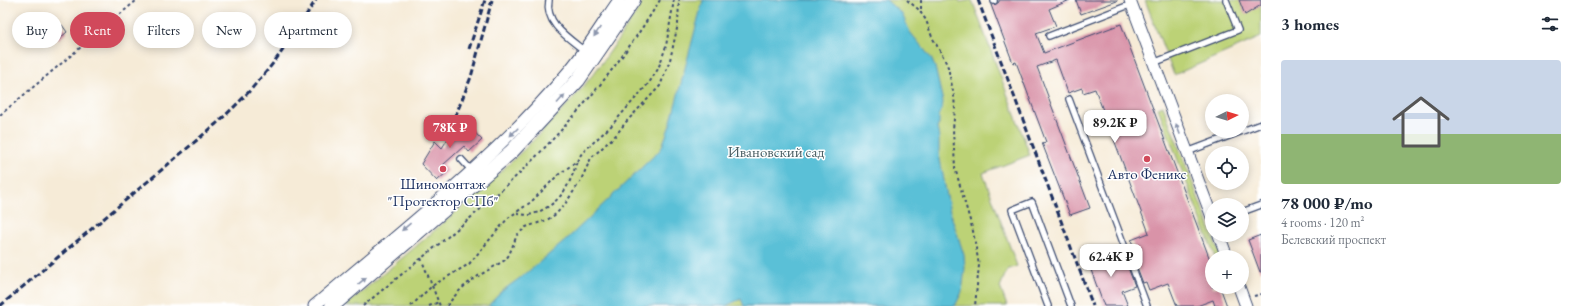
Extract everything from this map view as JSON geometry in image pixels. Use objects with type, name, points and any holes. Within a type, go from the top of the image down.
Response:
[{"type":"street","points":[[314,306],[476,175],[512,151],[578,80],[589,55],[619,0]]},
{"type":"street","points":[[589,55],[634,0]]},
{"type":"street","points":[[1131,2],[1205,199]]},
{"type":"street","points":[[332,306],[476,175]]},
{"type":"lane","points":[[549,0],[549,15],[556,26],[589,55]]},
{"type":"lane","points":[[1153,63],[1238,30],[1226,0]]},
{"type":"lane","points":[[1049,36],[1131,2]]},
{"type":"lane","points":[[1069,99],[1147,306]]},
{"type":"lane","points":[[1187,152],[1261,124]]},
{"type":"lane","points":[[461,159],[476,175]]},
{"type":"lane","points":[[1048,306],[1012,210],[1032,202],[1071,306]]},
{"type":"lane","points":[[1249,209],[1261,205]]},
{"type":"path","points":[[0,115],[137,0]]},
{"type":"path","points":[[411,306],[432,286],[469,264],[508,218],[531,202],[562,172],[576,161],[587,148],[611,126],[653,77],[660,64],[666,46],[674,0]]},
{"type":"path","points":[[447,306],[463,286],[472,279],[505,260],[509,255],[517,235],[526,228],[547,220],[556,214],[573,193],[591,158],[616,136],[626,122],[660,86],[670,60],[675,41],[678,24],[679,0]]},
{"type":"path","points":[[907,0],[918,9],[926,20],[932,37],[948,68],[955,108],[952,129],[955,168],[973,231],[979,265],[976,306]]},
{"type":"path","points":[[921,0],[921,14]]},
{"type":"path","points":[[515,214],[530,215],[548,207],[559,198],[566,190],[573,174],[576,161]]},
{"type":"path","points":[[421,258],[440,306]]},
{"type":"path","points":[[1248,302],[1261,294]]},
{"type":"path","points":[[429,306],[439,302]]},
{"type":"green space","name":"Ивановский сад","points":[[644,0],[959,0],[960,2],[972,0],[1030,155],[983,173],[1017,266],[1007,270],[1000,287],[1007,306],[345,306],[464,205],[549,125],[603,62]]},
{"type":"green space","points":[[1145,0],[1261,0],[1261,37],[1174,75]]},
{"type":"green space","points":[[1163,106],[1205,215],[1205,231],[1158,108]]},
{"type":"green space","points":[[1209,242],[1215,242],[1218,250],[1212,250]]},
{"type":"water","name":"Ивановский сад","points":[[703,0],[886,0],[902,14],[910,32],[931,58],[935,67],[943,102],[937,128],[939,137],[939,154],[950,212],[964,255],[965,268],[962,292],[955,306],[744,306],[741,299],[725,306],[488,306],[502,291],[565,241],[661,149],[670,125]]},
{"type":"building","points":[[999,0],[1070,0],[1049,9],[1056,26],[1036,33],[1044,53],[1121,24],[1206,250],[1205,250],[1205,294],[1223,294],[1227,306],[1215,306],[1213,300],[1197,306],[1177,306],[1168,283],[1149,290],[1146,282],[1143,283],[1132,254],[1136,253],[1131,240],[1149,233],[1095,89],[1083,93],[1082,88],[1068,93],[1056,60],[1037,67],[1090,208],[1070,215],[1042,143],[1046,142],[1016,62],[1013,63],[991,5],[999,2]]},
{"type":"building","points":[[1076,0],[1117,0],[1117,1],[1081,14]]},
{"type":"building","points":[[1239,0],[1261,0],[1261,5],[1245,15]]},
{"type":"building","points":[[62,25],[67,32],[62,36]]},
{"type":"building","points":[[461,118],[482,140],[469,152],[464,146],[443,165],[448,171],[437,181],[421,164],[435,141],[442,148]]},
{"type":"building","points":[[1261,235],[1261,272],[1249,242],[1249,240]]},
{"type":"building","points":[[1106,249],[1111,262],[1124,257],[1135,286],[1122,291],[1128,306],[1104,306],[1087,256]]},
{"type":"railway","points":[[0,306],[233,108],[275,61],[316,0]]},
{"type":"railway","points":[[469,49],[485,0]]},
{"type":"railway","points":[[455,117],[471,77],[492,0]]},
{"type":"railway","points":[[978,0],[1093,306]]},
{"type":"place","name":"Авто Феникс","points":[[1147,159]]},
{"type":"place","name":"Шиномонтаж \"Протектор СПб\"","points":[[443,169]]}]
